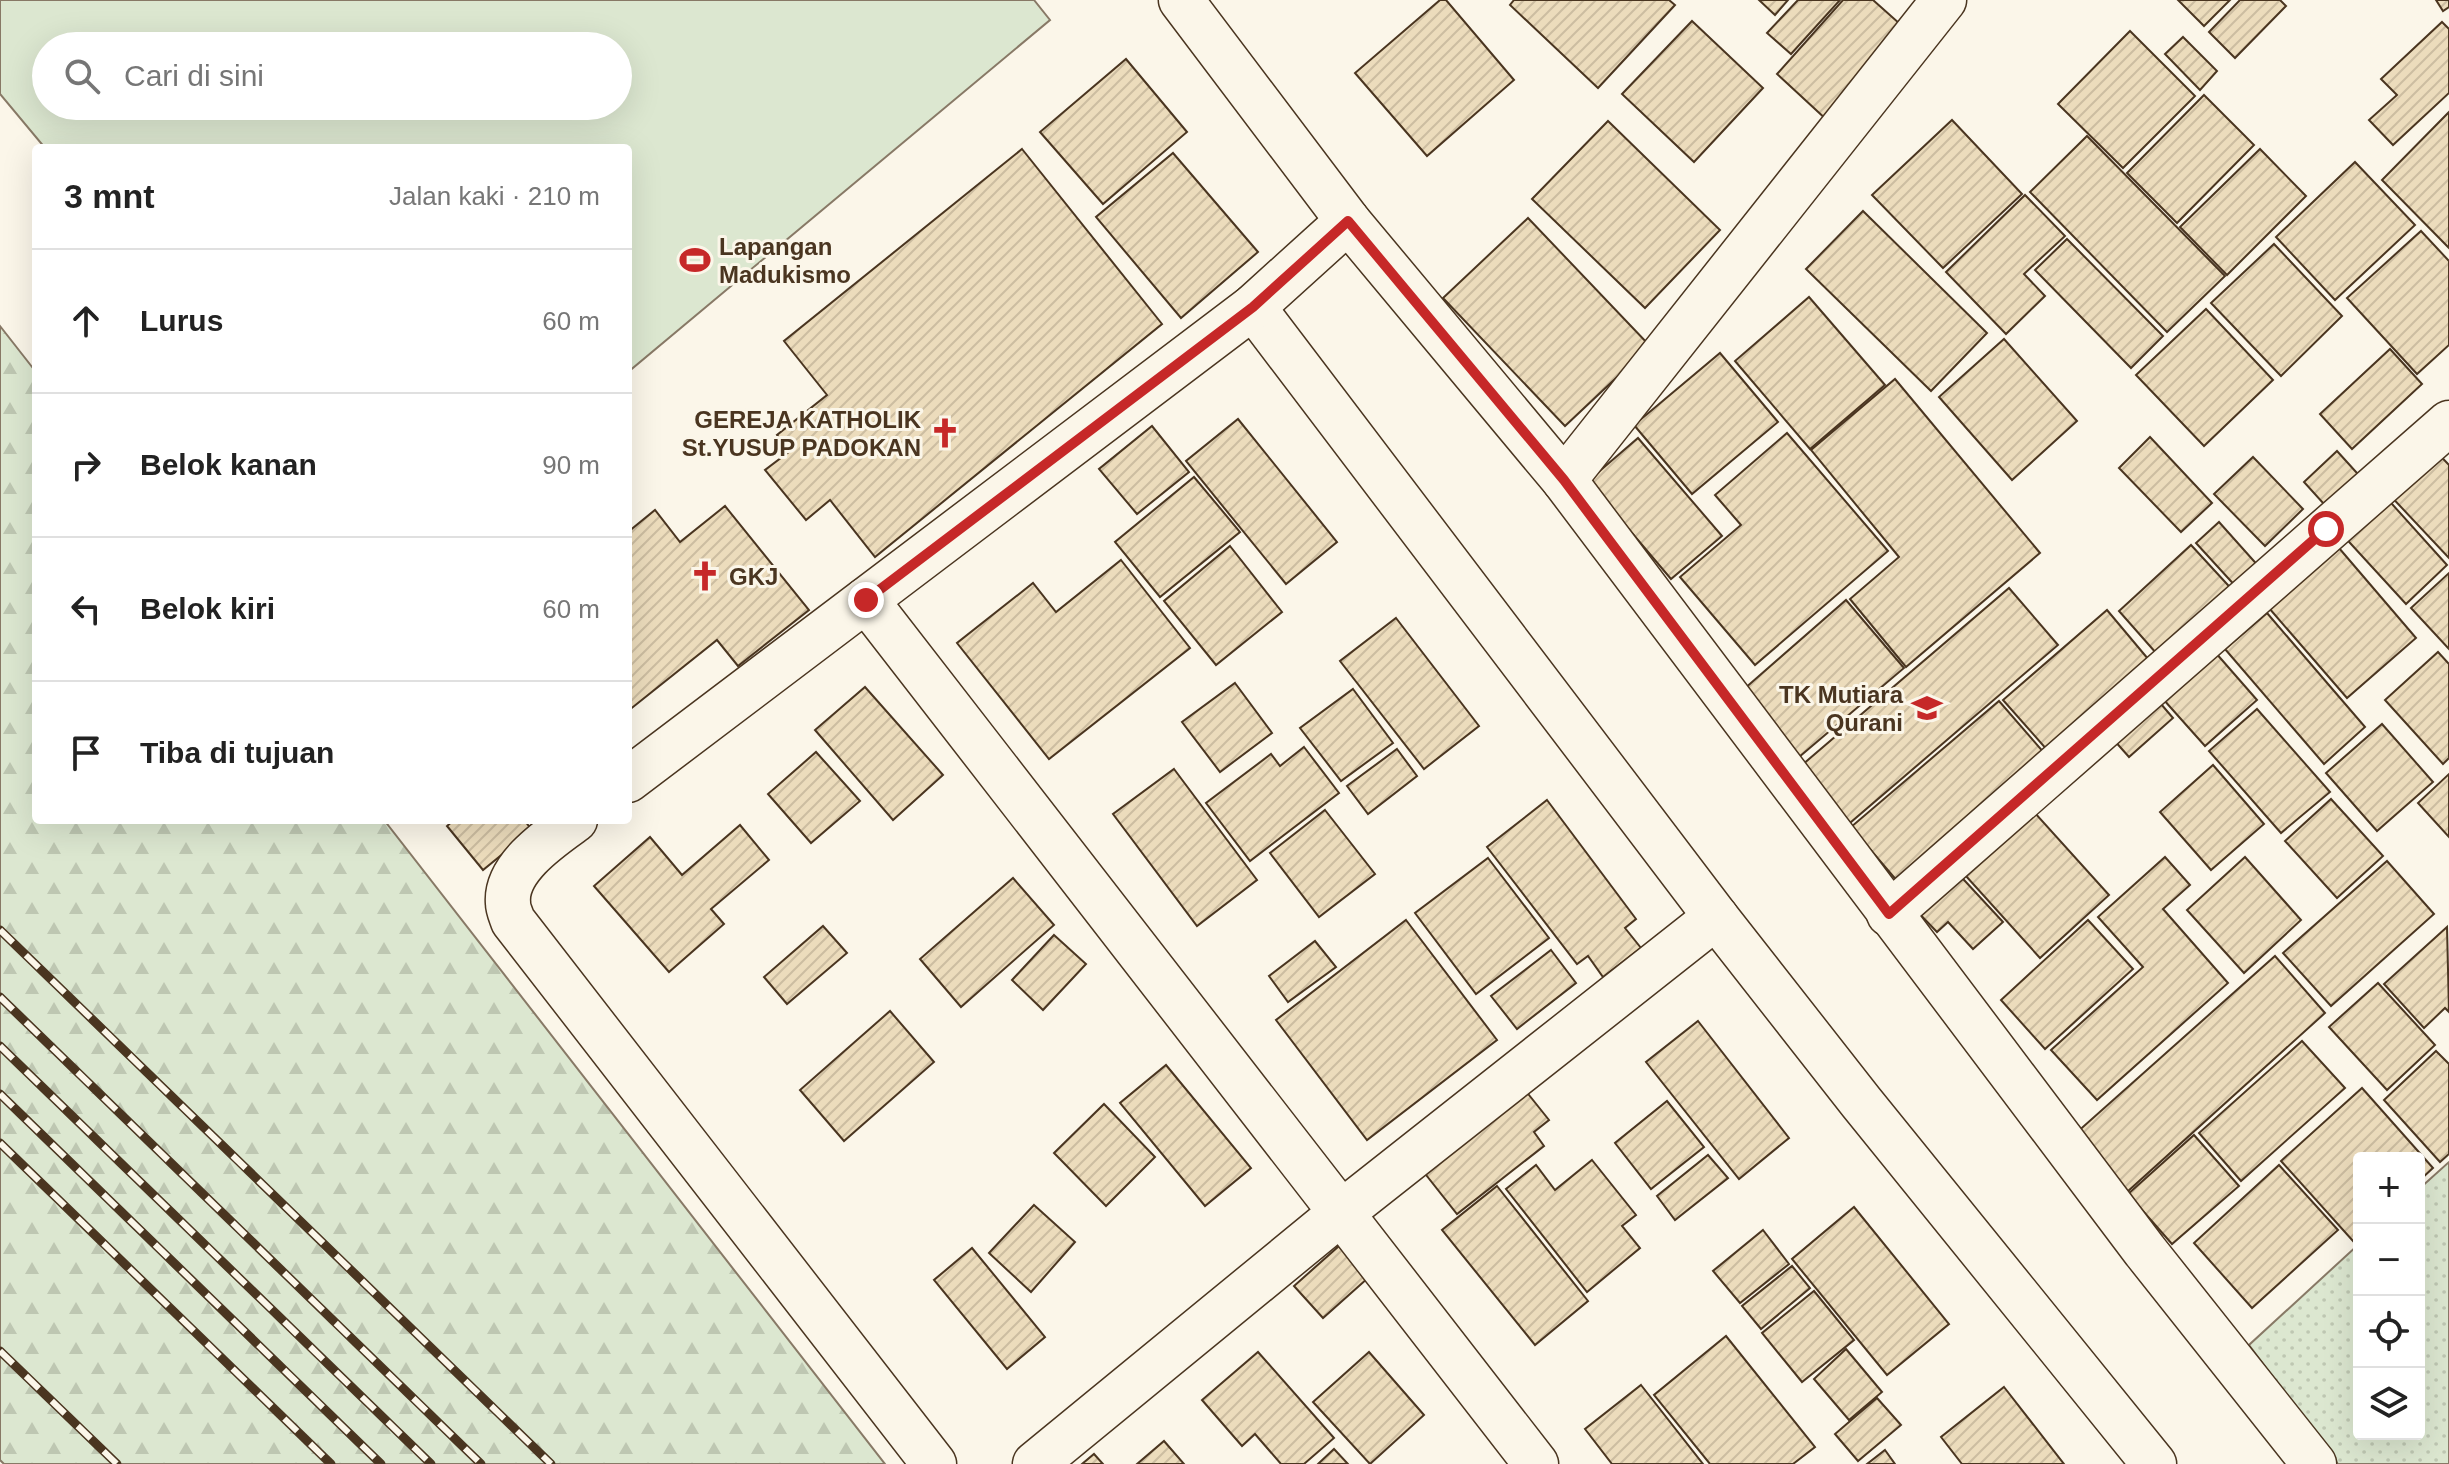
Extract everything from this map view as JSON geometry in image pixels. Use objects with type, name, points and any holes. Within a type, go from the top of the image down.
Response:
[{"type":"street","points":[[1181,0],[1348,221],[1564,480],[2135,1239],[2314,1464]]},
{"type":"street","points":[[1564,480],[1944,0]]},
{"type":"street","points":[[632,777],[1253,307],[1348,221]]},
{"type":"street","points":[[1253,307],[1716,917],[1861,1102],[2154,1464]]},
{"type":"street","points":[[1889,914],[2449,423]]},
{"type":"street","points":[[866,600],[1536,1464]]},
{"type":"street","points":[[570,824],[540,846],[512,881],[508,903],[513,921],[934,1464]]},
{"type":"street","points":[[1035,1464],[1341,1213],[1716,917]]},
{"type":"green space","name":"Lapangan Madukismo","points":[[0,0],[1034,0],[1050,20],[632,369],[632,144],[42,144],[0,94]]},
{"type":"green space","points":[[0,326],[32,367],[32,824],[387,824],[885,1464],[4,1464],[0,1460]]},
{"type":"green space","points":[[2449,1162],[2449,1464],[2338,1464],[2249,1345],[2353,1250],[2353,1440],[2425,1440],[2425,1184]]},
{"type":"building","points":[[1440,0],[1446,0],[1514,80],[1427,156],[1355,73]]},
{"type":"building","points":[[1514,0],[1669,0],[1675,5],[1598,88],[1510,5]]},
{"type":"building","points":[[1759,0],[1788,0],[1775,15]]},
{"type":"building","points":[[1798,0],[1840,0],[1791,54],[1767,33]]},
{"type":"building","points":[[1843,0],[1873,0],[1909,32],[1828,121],[1777,74]]},
{"type":"building","points":[[2178,0],[2230,0],[2204,26]]},
{"type":"building","points":[[2240,0],[2280,0],[2286,6],[2235,58],[2209,32]]},
{"type":"building","points":[[2436,0],[2449,0],[2449,7],[2443,11]]},
{"type":"building","points":[[1692,21],[1763,88],[1694,162],[1622,94]]},
{"type":"building","points":[[2442,22],[2449,29],[2449,93],[2393,145],[2369,120],[2397,95],[2381,79]]},
{"type":"building","points":[[2130,31],[2195,96],[2123,168],[2058,104]]},
{"type":"building","points":[[2183,37],[2217,71],[2200,90],[2165,54]]},
{"type":"building","points":[[1126,59],[1187,132],[1103,204],[1040,132]]},
{"type":"building","points":[[2204,95],[2254,145],[2177,223],[2127,173]]},
{"type":"building","points":[[2449,112],[2449,248],[2382,180]]},
{"type":"building","points":[[1952,120],[2022,194],[1943,268],[1872,195]]},
{"type":"building","points":[[1608,121],[1720,230],[1645,308],[1532,199]]},
{"type":"building","points":[[2087,136],[2225,276],[2167,332],[2030,192]]},
{"type":"building","points":[[1022,149],[1162,324],[875,557],[830,500],[806,520],[765,470],[790,451],[777,435],[827,395],[784,341]]},
{"type":"building","points":[[2260,149],[2306,196],[2227,275],[2180,227]]},
{"type":"building","points":[[1173,153],[1258,252],[1181,318],[1096,217]]},
{"type":"building","points":[[2355,162],[2415,225],[2335,300],[2276,237]]},
{"type":"building","points":[[2025,195],[2065,236],[2024,274],[2045,296],[2006,334],[1946,272]]},
{"type":"building","points":[[1863,211],[1987,333],[1931,391],[1806,269]]},
{"type":"building","points":[[1528,218],[1650,346],[1565,426],[1443,298]]},
{"type":"building","points":[[2421,231],[2449,261],[2449,345],[2417,374],[2347,298]]},
{"type":"building","points":[[2067,239],[2163,336],[2131,368],[2035,270]]},
{"type":"building","points":[[2274,244],[2342,316],[2281,376],[2211,303]]},
{"type":"building","points":[[1809,297],[1885,385],[1810,449],[1735,361]]},
{"type":"building","points":[[2206,309],[2273,380],[2204,446],[2136,375]]},
{"type":"building","points":[[2004,339],[2077,421],[2012,480],[1939,397]]},
{"type":"building","points":[[2390,349],[2422,384],[2352,449],[2320,414]]},
{"type":"building","points":[[1720,353],[1778,422],[1692,494],[1634,425]]},
{"type":"building","points":[[1895,379],[2040,553],[1906,667],[1850,599],[1899,557],[1811,450]]},
{"type":"building","points":[[1238,419],[1337,542],[1286,584],[1186,461]]},
{"type":"building","points":[[1152,426],[1189,472],[1137,514],[1099,469]]},
{"type":"building","points":[[1787,433],[1888,551],[1755,665],[1680,577],[1741,525],[1715,495]]},
{"type":"building","points":[[2150,437],[2212,503],[2181,532],[2119,468]]},
{"type":"building","points":[[1638,438],[1722,536],[1671,579],[1588,481]]},
{"type":"building","points":[[2431,446],[2449,465],[2449,558],[2385,490]]},
{"type":"building","points":[[2337,451],[2366,483],[2333,514],[2304,482]]},
{"type":"building","points":[[2253,457],[2303,509],[2265,546],[2214,494]]},
{"type":"building","points":[[1194,477],[1240,532],[1160,597],[1115,542]]},
{"type":"building","points":[[2383,494],[2447,565],[2406,604],[2340,532]]},
{"type":"building","name":"GKJ","points":[[725,506],[809,610],[738,666],[717,640],[632,708],[632,529],[655,510],[680,542]]},
{"type":"building","points":[[2219,522],[2261,569],[2239,590],[2196,543]]},
{"type":"building","points":[[2191,545],[2238,596],[2164,662],[2119,611]]},
{"type":"building","points":[[1230,546],[1282,612],[1216,665],[1164,601]]},
{"type":"building","points":[[2339,548],[2416,638],[2347,698],[2269,608]]},
{"type":"building","points":[[1121,560],[1190,648],[1049,759],[957,643],[1033,583],[1056,612]]},
{"type":"building","points":[[2449,573],[2449,649],[2411,608]]},
{"type":"building","name":"TK Mutiara Qurani","points":[[2009,588],[2058,645],[1844,828],[1795,771]]},
{"type":"building","points":[[1846,600],[1904,668],[1792,763],[1736,696]]},
{"type":"building","points":[[2107,610],[2159,672],[2056,760],[2003,700]]},
{"type":"building","points":[[2267,613],[2365,727],[2324,764],[2225,649]]},
{"type":"building","points":[[1396,618],[1479,726],[1424,769],[1340,661]]},
{"type":"building","points":[[2208,644],[2257,700],[2205,746],[2155,690]]},
{"type":"building","points":[[2438,652],[2449,664],[2449,758],[2443,764],[2385,700]]},
{"type":"building","points":[[1235,683],[1272,733],[1220,772],[1182,722]]},
{"type":"building","points":[[865,687],[943,775],[893,820],[815,730]]},
{"type":"building","points":[[1353,689],[1393,743],[1341,781],[1300,728]]},
{"type":"building","points":[[2149,690],[2173,718],[2129,757],[2105,730]]},
{"type":"building","points":[[1999,701],[2052,762],[1904,889],[1851,827]]},
{"type":"building","points":[[2257,709],[2330,792],[2281,833],[2209,751]]},
{"type":"building","points":[[2382,724],[2433,782],[2377,831],[2326,773]]},
{"type":"building","points":[[1304,747],[1339,793],[1250,861],[1206,803],[1271,754],[1280,766]]},
{"type":"building","points":[[1397,749],[1417,776],[1368,814],[1347,786]]},
{"type":"building","points":[[816,752],[860,801],[811,843],[768,794]]},
{"type":"building","points":[[2213,765],[2264,824],[2211,870],[2160,812]]},
{"type":"building","points":[[1174,769],[1257,880],[1197,926],[1113,814]]},
{"type":"building","points":[[2449,774],[2449,837],[2418,803]]},
{"type":"building","points":[[2331,799],[2383,856],[2337,898],[2285,841]]},
{"type":"building","points":[[1547,800],[1636,919],[1625,928],[1641,948],[1603,977],[1588,956],[1577,964],[1487,847]]},
{"type":"building","points":[[2025,802],[2109,895],[2040,958],[1956,865]]},
{"type":"building","points":[[1325,810],[1375,874],[1319,917],[1270,853]]},
{"type":"building","points":[[527,824],[532,830],[483,870],[447,826]]},
{"type":"building","points":[[740,825],[769,860],[711,909],[724,924],[669,972],[594,886],[650,837],[682,875]]},
{"type":"building","points":[[2165,857],[2190,885],[2163,909],[2228,983],[2097,1100],[2051,1050],[2143,967],[2098,917]]},
{"type":"building","points":[[2245,857],[2301,920],[2244,973],[2187,910]]},
{"type":"building","points":[[1488,858],[1549,938],[1476,994],[1415,913]]},
{"type":"building","points":[[2387,861],[2434,914],[2331,1006],[2283,953]]},
{"type":"building","points":[[1952,867],[2003,922],[1973,949],[1948,922],[1937,932],[1911,905]]},
{"type":"building","points":[[1013,878],[1054,925],[961,1007],[920,959]]},
{"type":"building","points":[[1406,920],[1497,1040],[1367,1140],[1276,1020]]},
{"type":"building","points":[[2088,920],[2133,969],[2045,1049],[2001,1000]]},
{"type":"building","points":[[823,926],[847,953],[787,1004],[764,977]]},
{"type":"building","points":[[2447,927],[2449,1012],[2445,1008],[2424,1028],[2384,984]]},
{"type":"building","points":[[1054,935],[1086,964],[1043,1010],[1012,980]]},
{"type":"building","points":[[1315,941],[1336,967],[1288,1002],[1269,976]]},
{"type":"building","points":[[1551,950],[1576,983],[1517,1029],[1491,996]]},
{"type":"building","points":[[2275,956],[2325,1013],[2127,1192],[2075,1134]]},
{"type":"building","points":[[2378,983],[2435,1045],[2387,1090],[2329,1027]]},
{"type":"building","points":[[890,1011],[934,1062],[844,1141],[800,1090]]},
{"type":"building","points":[[1698,1021],[1789,1138],[1739,1179],[1646,1062]]},
{"type":"building","points":[[2302,1041],[2345,1088],[2241,1181],[2199,1133]]},
{"type":"building","points":[[2436,1051],[2449,1064],[2449,1154],[2440,1162],[2384,1100]]},
{"type":"building","points":[[1166,1065],[1251,1168],[1205,1206],[1120,1103]]},
{"type":"building","points":[[1521,1085],[1549,1120],[1534,1132],[1544,1146],[1457,1214],[1419,1166]]},
{"type":"building","points":[[2362,1088],[2419,1152],[2353,1152],[2353,1241],[2281,1161]]},
{"type":"building","points":[[1667,1101],[1704,1147],[1651,1189],[1615,1143]]},
{"type":"building","points":[[1104,1104],[1155,1157],[1106,1206],[1054,1153]]},
{"type":"building","points":[[2194,1135],[2239,1186],[2172,1244],[2128,1194]]},
{"type":"building","points":[[1708,1155],[1728,1178],[1675,1220],[1657,1196]]},
{"type":"building","points":[[2425,1159],[2433,1168],[2425,1175]]},
{"type":"building","points":[[1592,1160],[1636,1215],[1622,1226],[1640,1248],[1587,1292],[1506,1189],[1536,1165],[1555,1190]]},
{"type":"building","points":[[2279,1165],[2338,1230],[2252,1308],[2194,1243]]},
{"type":"building","points":[[1497,1186],[1588,1301],[1535,1345],[1442,1230]]},
{"type":"building","points":[[1034,1205],[1075,1242],[1031,1292],[989,1253]]},
{"type":"building","points":[[1854,1207],[1949,1324],[1887,1375],[1792,1259]]},
{"type":"building","points":[[1763,1230],[1789,1264],[1740,1303],[1713,1271]]},
{"type":"building","points":[[1339,1246],[1368,1278],[1323,1318],[1294,1286]]},
{"type":"building","points":[[972,1248],[1045,1337],[1007,1369],[934,1280]]},
{"type":"building","points":[[1792,1266],[1810,1288],[1761,1329],[1742,1306]]},
{"type":"building","points":[[1814,1291],[1854,1340],[1802,1382],[1762,1333]]},
{"type":"building","points":[[1726,1336],[1815,1447],[1793,1464],[1710,1464],[1654,1395]]},
{"type":"building","points":[[1846,1349],[1882,1392],[1849,1420],[1814,1379]]},
{"type":"building","points":[[1258,1352],[1334,1438],[1304,1464],[1281,1464],[1255,1434],[1242,1446],[1202,1400]]},
{"type":"building","points":[[1369,1352],[1424,1415],[1370,1464],[1313,1402]]},
{"type":"building","points":[[1641,1385],[1703,1464],[1612,1464],[1585,1429]]},
{"type":"building","points":[[2004,1387],[2064,1464],[1962,1464],[1941,1437]]},
{"type":"building","points":[[1877,1398],[1901,1425],[1858,1461],[1835,1434]]},
{"type":"building","points":[[1164,1441],[1184,1464],[1137,1464]]},
{"type":"building","points":[[1334,1449],[1348,1464],[1318,1464]]},
{"type":"building","points":[[1885,1450],[1895,1464],[1867,1464]]},
{"type":"building","points":[[1094,1454],[1103,1464],[1082,1464]]},
{"type":"railway","points":[[0,930],[551,1464]]},
{"type":"railway","points":[[0,997],[481,1464]]},
{"type":"railway","points":[[0,1046],[431,1464]]},
{"type":"railway","points":[[0,1094],[381,1464]]},
{"type":"railway","points":[[0,1143],[331,1464]]},
{"type":"railway","points":[[0,1351],[117,1464]]},
{"type":"place","name":"Lapangan Madukismo","points":[[695,260]]},
{"type":"place","name":"GEREJA KATHOLIK St.YUSUP PADOKAN","points":[[945,433]]},
{"type":"place","name":"GKJ","points":[[705,576]]},
{"type":"place","name":"TK Mutiara Qurani","points":[[1927,708]]},
{"type":"route","points":[[866,600],[1253,307],[1348,221],[1564,480],[1889,914],[2326,529]]}]
